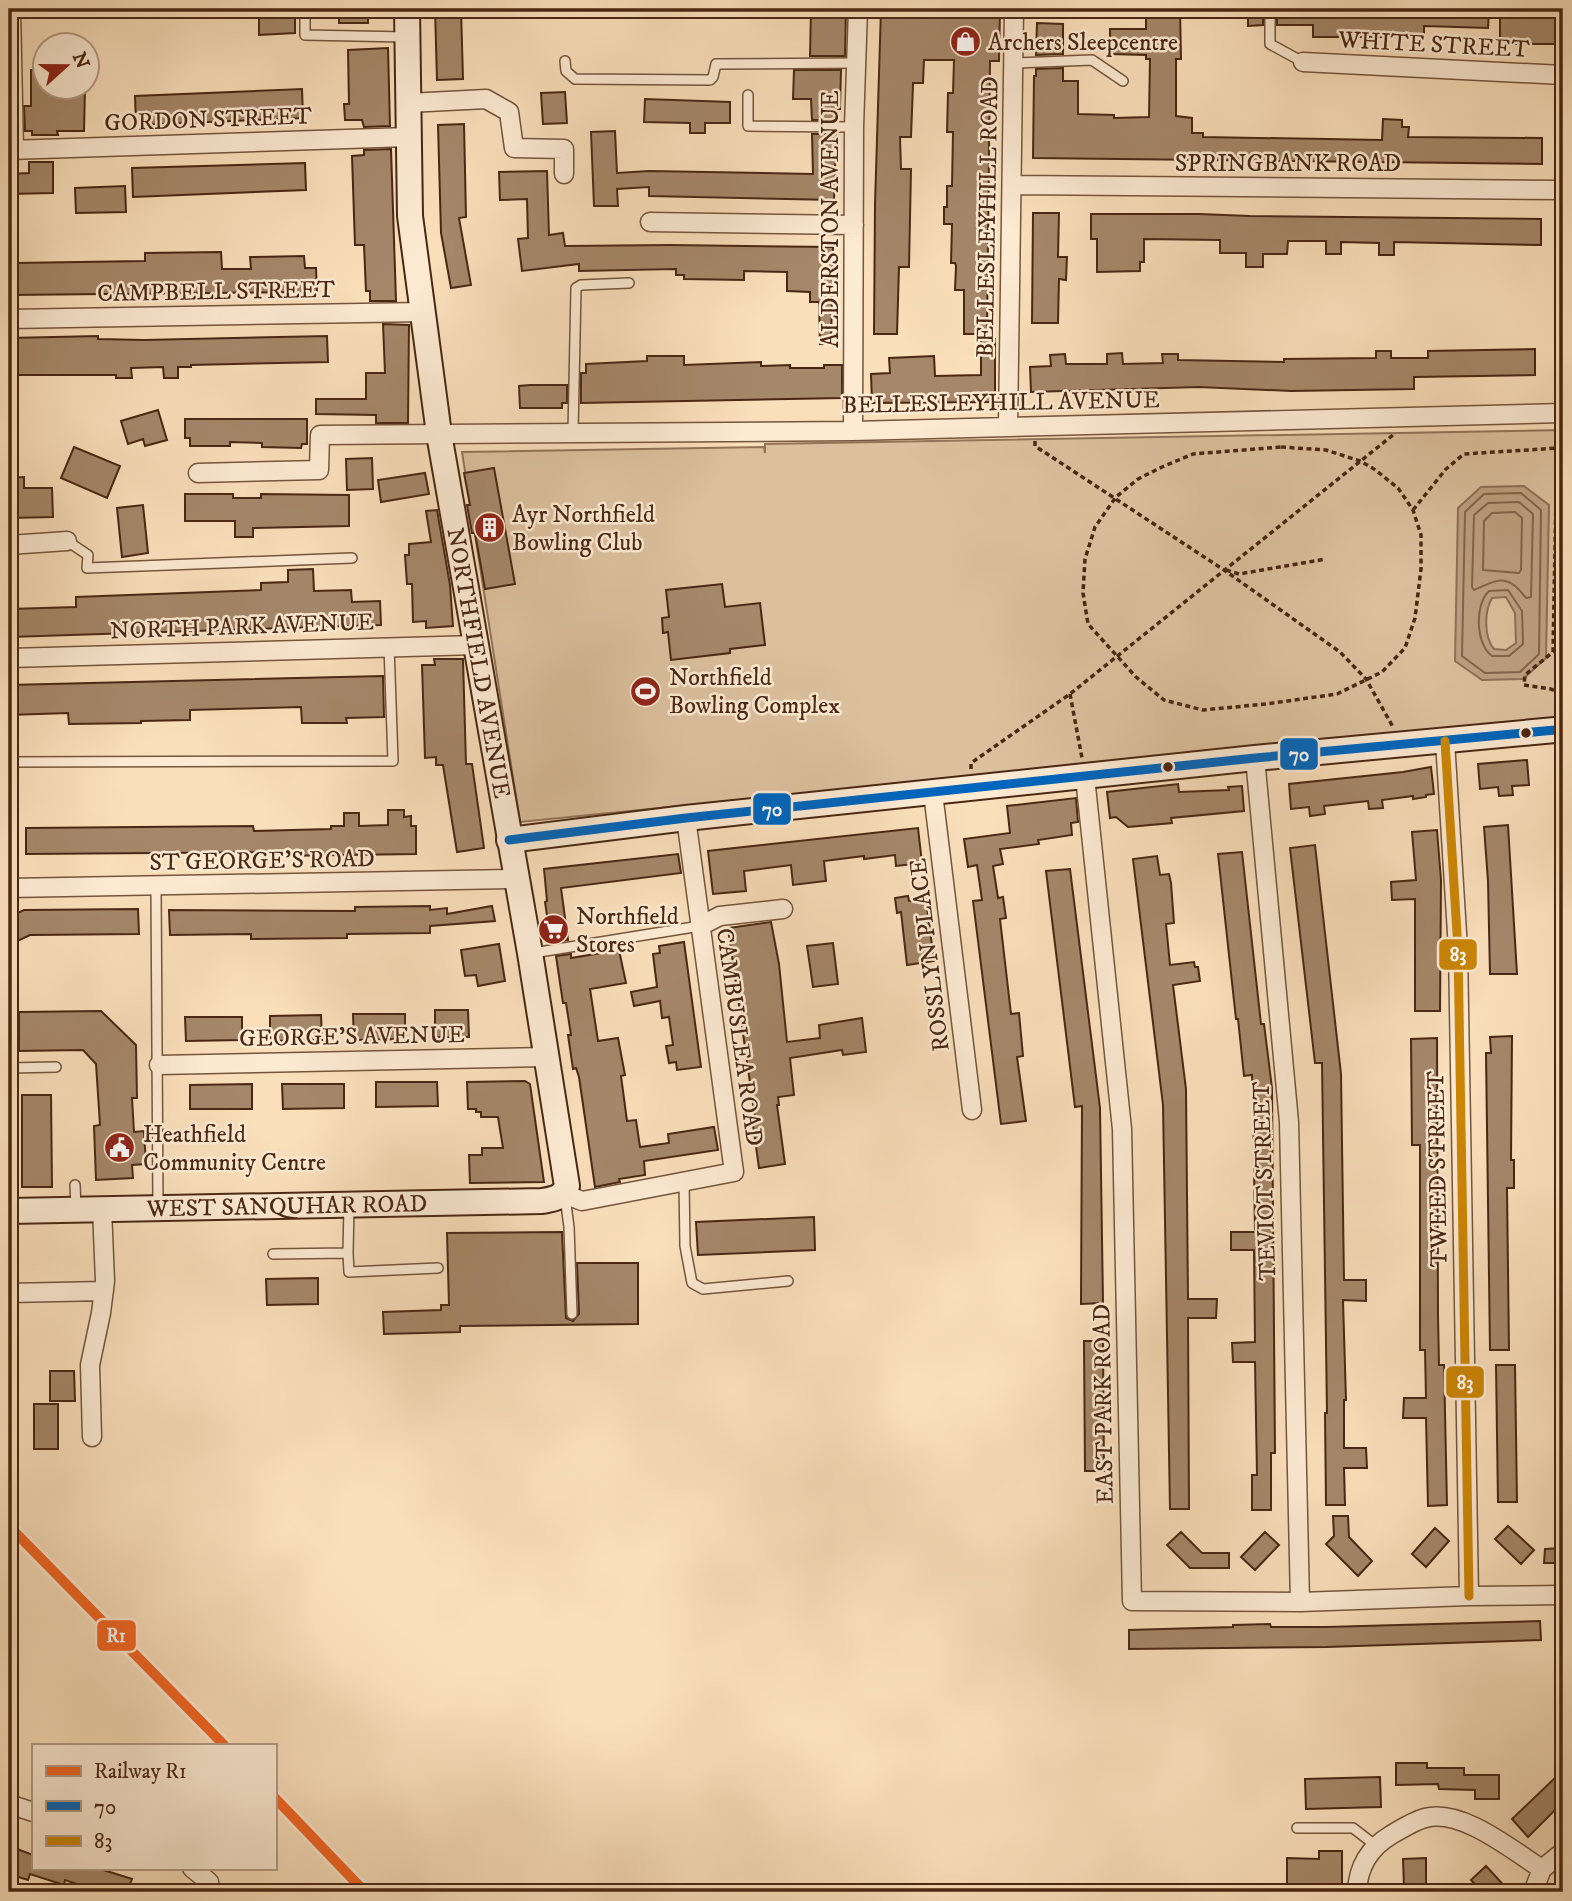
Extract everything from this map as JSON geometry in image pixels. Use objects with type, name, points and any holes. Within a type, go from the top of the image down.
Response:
[{"type":"street","points":[[11,9],[11,150]]},
{"type":"street","name":"NORTHFIELD AVENUE","points":[[407,9],[410,216],[439,434],[566,1172],[567,1186],[564,1194]]},
{"type":"street","name":"ALDERSTON AVENUE","points":[[853,430],[854,127],[858,9]]},
{"type":"street","name":"BELLESLEYHILL ROAD","points":[[1009,426],[1014,10]]},
{"type":"street","name":"WHITE STREET","points":[[1303,62],[1563,75]]},
{"type":"street","points":[[408,103],[486,99],[509,112],[514,148],[564,149],[565,174]]},
{"type":"street","name":"GORDON STREET","points":[[11,150],[409,137]]},
{"type":"street","name":"SPRINGBANK ROAD","points":[[1012,185],[1563,190]]},
{"type":"street","points":[[650,222],[854,225]]},
{"type":"street","name":"CAMPBELL STREET","points":[[9,319],[424,312]]},
{"type":"street","name":"BELLESLEYHILL AVENUE","points":[[198,473],[319,470],[320,435],[853,430],[1563,413]]},
{"type":"street","points":[[9,545],[67,541]]},
{"type":"street","name":"NORTH PARK AVENUE","points":[[9,659],[477,645]]},
{"type":"street","points":[[509,840],[686,818],[1255,758],[1555,730],[1563,732]]},
{"type":"street","name":"TWEED STREET","points":[[1446,741],[1458,949],[1469,1596]]},
{"type":"street","name":"TEVIOT STREET","points":[[1255,758],[1289,1122],[1300,1602]]},
{"type":"street","name":"EAST PARK ROAD","points":[[1085,777],[1122,1129],[1132,1601],[1300,1602],[1563,1595]]},
{"type":"street","name":"ROSSLYN PLACE","points":[[933,793],[972,1110]]},
{"type":"street","name":"CAMBUSLEA ROAD","points":[[564,1194],[582,1200],[684,1185],[734,1172],[686,818]]},
{"type":"street","name":"ST GEORGE'S ROAD","points":[[9,888],[516,879]]},
{"type":"street","points":[[700,926],[720,916],[783,909]]},
{"type":"street","name":"GEORGE'S AVENUE","points":[[159,1065],[546,1057]]},
{"type":"street","name":"WEST SANQUHAR ROAD","points":[[9,1211],[542,1200],[555,1199],[564,1194]]},
{"type":"street","points":[[92,1437],[90,1365],[102,1313],[104,1291],[102,1209]]},
{"type":"street","points":[[9,1293],[104,1291]]},
{"type":"street","points":[[9,1804],[32,1812]]},
{"type":"street","points":[[1357,1892],[1358,1872],[1375,1845],[1427,1817],[1455,1819],[1492,1836],[1542,1869]]},
{"type":"street","points":[[1533,1892],[1542,1869],[1562,1853]]},
{"type":"street","points":[[194,1870],[210,1887]]},
{"type":"lane","points":[[305,9],[305,35],[407,37]]},
{"type":"lane","points":[[1014,10],[1045,9]]},
{"type":"lane","points":[[1270,9],[1270,44],[1303,62]]},
{"type":"lane","points":[[1013,64],[1092,60],[1123,81]]},
{"type":"lane","points":[[565,61],[566,71],[575,79],[648,80],[710,80],[713,78],[716,64],[856,64]]},
{"type":"lane","points":[[748,95],[748,126],[854,127]]},
{"type":"lane","points":[[573,432],[576,288],[581,285],[629,283]]},
{"type":"lane","points":[[67,541],[88,555],[87,568],[352,558]]},
{"type":"lane","points":[[9,762],[393,761],[389,646]]},
{"type":"lane","points":[[156,886],[158,1208]]},
{"type":"lane","points":[[530,953],[700,926]]},
{"type":"lane","points":[[9,1068],[56,1067]]},
{"type":"lane","points":[[75,1185],[76,1210]]},
{"type":"lane","points":[[684,1185],[685,1246],[690,1277],[698,1289],[789,1280]]},
{"type":"lane","name":"NORTHFIELD AVENUE","points":[[564,1194],[569,1227],[572,1314]]},
{"type":"lane","points":[[349,1205],[349,1272],[438,1268]]},
{"type":"lane","points":[[273,1254],[348,1253]]},
{"type":"lane","points":[[1297,1828],[1353,1828],[1375,1845]]},
{"type":"path","points":[[971,763],[1070,694],[1416,416]]},
{"type":"path","points":[[1035,426],[1035,446],[1116,497],[1340,652],[1366,679],[1393,726],[1391,746]]},
{"type":"path","points":[[1563,436],[1559,448],[1556,498],[1553,652],[1525,675],[1524,685],[1551,689],[1563,695]]},
{"type":"path","points":[[1281,447],[1326,450],[1360,461],[1398,488],[1413,510],[1421,536],[1421,569],[1415,618],[1405,648],[1382,672],[1337,694],[1203,710],[1164,700],[1136,677],[1088,624],[1083,593],[1085,559],[1095,527],[1116,497],[1138,479],[1193,454],[1281,447]]},
{"type":"path","points":[[1413,510],[1446,469],[1464,454],[1559,448]]},
{"type":"path","points":[[1224,570],[1239,573],[1326,559]]},
{"type":"path","points":[[1070,694],[1085,777]]},
{"type":"shaded area","points":[[1563,430],[1563,717],[520,822],[462,452],[764,447],[765,453],[765,444]]},
{"type":"water","points":[[1524,486],[1549,505],[1546,658],[1523,679],[1482,680],[1455,661],[1458,508],[1481,487]],"holes":[[[1506,597],[1515,613],[1516,643],[1506,650],[1494,649],[1488,638],[1486,624],[1492,598]]]},
{"type":"building","points":[[259,9],[295,9],[295,33],[259,35]]},
{"type":"building","points":[[339,9],[368,9],[368,23],[339,23]]},
{"type":"building","points":[[435,9],[461,9],[463,79],[437,80]]},
{"type":"building","points":[[811,9],[846,9],[845,56],[810,56]]},
{"type":"building","points":[[881,9],[1000,9],[999,61],[990,61],[987,334],[964,334],[964,290],[955,290],[956,266],[951,263],[952,224],[944,224],[947,186],[952,186],[953,132],[947,132],[948,93],[953,93],[954,60],[924,60],[923,83],[913,83],[911,137],[900,137],[901,169],[911,169],[909,267],[899,267],[897,334],[874,334]]},
{"type":"building","points":[[1146,9],[1180,9],[1181,59],[1176,59],[1176,116],[1192,118],[1192,133],[1203,133],[1203,137],[1382,140],[1383,119],[1402,120],[1402,127],[1409,127],[1408,137],[1542,138],[1542,164],[1033,158],[1036,69],[1063,68],[1063,81],[1078,81],[1078,114],[1114,115],[1114,118],[1149,117],[1150,59],[1146,59],[1146,55],[1110,54],[1110,29],[1146,29]]},
{"type":"building","points":[[1248,9],[1263,9],[1263,25],[1248,26]]},
{"type":"building","points":[[1277,9],[1489,9],[1488,28],[1424,26],[1424,37],[1313,37],[1313,25],[1277,25]]},
{"type":"building","points":[[1500,18],[1563,18],[1563,44],[1500,44]]},
{"type":"building","points":[[1037,23],[1063,24],[1063,54],[1036,55]]},
{"type":"building","points":[[388,48],[390,126],[364,127],[362,120],[345,120],[344,104],[349,104],[348,50]]},
{"type":"building","points":[[32,70],[32,102],[85,102],[84,131],[32,135],[32,131],[25,131],[24,106],[31,106]]},
{"type":"building","points":[[794,70],[841,70],[840,109],[837,109],[837,120],[812,120],[811,99],[793,99]]},
{"type":"building","points":[[302,89],[303,118],[136,125],[135,96]]},
{"type":"building","points":[[565,92],[567,123],[543,124],[541,93]]},
{"type":"building","points":[[645,99],[730,102],[730,123],[705,123],[705,133],[690,133],[690,123],[644,122]]},
{"type":"building","points":[[464,124],[466,217],[459,218],[471,285],[451,288],[441,233],[438,125]]},
{"type":"building","points":[[615,131],[617,173],[649,171],[813,174],[812,134],[836,134],[834,200],[649,196],[649,187],[617,189],[618,206],[594,206],[591,132]]},
{"type":"building","points":[[391,149],[396,301],[370,301],[370,291],[366,291],[364,245],[355,245],[352,156],[364,155],[364,150]]},
{"type":"building","points":[[29,162],[53,162],[53,193],[9,194],[9,174],[29,173]]},
{"type":"building","points":[[305,163],[306,190],[133,197],[132,168]]},
{"type":"building","points":[[547,171],[549,235],[563,233],[565,246],[833,247],[831,344],[820,344],[819,302],[810,302],[810,292],[787,291],[787,272],[744,271],[744,280],[684,279],[684,275],[676,275],[676,269],[579,271],[579,264],[522,271],[518,239],[528,238],[527,199],[500,200],[499,172]]},
{"type":"building","points":[[125,186],[126,212],[76,213],[75,188]]},
{"type":"building","points":[[1033,213],[1059,213],[1058,257],[1067,257],[1066,280],[1059,279],[1058,323],[1032,323]]},
{"type":"building","points":[[1091,214],[1541,219],[1541,245],[1394,242],[1394,255],[1379,255],[1379,243],[1341,242],[1341,254],[1326,254],[1326,241],[1288,241],[1287,254],[1263,254],[1263,267],[1246,267],[1246,253],[1220,253],[1220,240],[1144,239],[1144,262],[1140,262],[1140,271],[1097,272],[1097,239],[1091,239]]},
{"type":"building","points":[[221,252],[222,269],[251,269],[250,257],[304,256],[305,268],[316,268],[317,292],[9,295],[9,274],[15,274],[15,263],[145,261],[145,253]]},
{"type":"building","points":[[383,324],[409,325],[408,423],[376,423],[376,415],[316,414],[316,399],[366,399],[366,373],[385,373]]},
{"type":"building","points":[[98,336],[98,339],[144,340],[327,336],[328,362],[191,365],[178,367],[178,378],[164,378],[163,367],[131,368],[132,378],[116,378],[116,375],[9,375],[9,338]]},
{"type":"building","points":[[981,339],[995,339],[995,402],[872,403],[871,374],[890,373],[889,358],[934,356],[935,376],[981,375]]},
{"type":"building","points":[[1535,349],[1535,375],[1414,377],[1414,389],[1291,391],[1199,387],[1031,392],[1030,367],[1051,366],[1050,355],[1065,354],[1066,364],[1107,364],[1107,354],[1122,353],[1123,364],[1163,363],[1162,354],[1178,354],[1178,360],[1284,362],[1284,359],[1376,358],[1376,351],[1391,351],[1391,358],[1428,358],[1428,351]]},
{"type":"building","points":[[647,356],[684,356],[684,365],[761,362],[761,366],[824,368],[824,365],[842,365],[842,398],[581,403],[581,373],[586,373],[586,364],[647,361]]},
{"type":"building","points":[[567,385],[567,403],[562,403],[562,408],[520,408],[519,386]]},
{"type":"building","points":[[158,410],[167,440],[145,446],[143,439],[128,444],[121,421]]},
{"type":"building","points":[[185,419],[307,419],[307,444],[302,444],[301,448],[262,447],[262,443],[230,442],[230,446],[190,446],[190,438],[185,438]]},
{"type":"building","points":[[74,447],[120,466],[107,498],[61,478]]},
{"type":"building","points":[[372,458],[373,489],[347,490],[346,459]]},
{"type":"building","name":"Ayr Northfield Bowling Club","points":[[494,468],[515,584],[485,589],[475,533],[472,533],[464,473]]},
{"type":"building","points":[[425,473],[429,494],[381,502],[378,480]]},
{"type":"building","points":[[24,477],[24,488],[52,488],[53,517],[9,518],[9,478]]},
{"type":"building","points":[[185,494],[233,494],[233,498],[261,498],[261,494],[349,495],[349,526],[253,528],[253,537],[235,537],[235,521],[185,521]]},
{"type":"building","points":[[143,505],[148,553],[122,557],[117,508]]},
{"type":"building","points":[[437,510],[450,585],[453,626],[426,628],[426,621],[413,622],[412,584],[407,584],[405,555],[409,555],[409,544],[431,542],[426,511]]},
{"type":"building","points":[[313,569],[314,591],[351,590],[352,602],[380,601],[381,625],[10,637],[10,609],[76,607],[76,597],[261,590],[261,583],[288,582],[288,570]]},
{"type":"building","points":[[722,584],[725,607],[760,603],[765,645],[730,649],[730,653],[671,660],[668,632],[663,633],[662,618],[669,617],[666,590]]},
{"type":"building","points":[[434,659],[463,659],[466,764],[472,764],[484,848],[457,852],[443,765],[436,765],[436,757],[425,758],[422,665],[435,665]]},
{"type":"building","points":[[383,676],[384,717],[346,718],[347,723],[302,723],[301,707],[190,710],[190,720],[141,723],[69,724],[68,713],[9,715],[9,685]]},
{"type":"building","points":[[1527,760],[1529,785],[1512,786],[1513,795],[1499,796],[1498,787],[1480,789],[1478,764]]},
{"type":"building","points":[[1431,767],[1434,794],[1426,797],[1382,800],[1383,808],[1369,809],[1368,801],[1324,806],[1325,814],[1310,816],[1309,807],[1291,809],[1289,784]]},
{"type":"building","points":[[1178,784],[1179,792],[1229,790],[1228,787],[1242,786],[1244,811],[1171,818],[1172,823],[1128,827],[1116,817],[1110,818],[1107,792]]},
{"type":"building","points":[[1076,798],[1078,822],[1071,823],[1072,835],[1038,840],[1039,844],[1000,849],[1003,864],[993,866],[998,898],[1003,897],[1006,918],[1000,919],[1011,1014],[1019,1013],[1023,1056],[1017,1057],[1026,1121],[1001,1124],[973,901],[982,900],[977,865],[968,867],[964,839],[1010,833],[1007,806]]},
{"type":"building","points":[[388,810],[404,810],[404,817],[411,816],[411,826],[416,826],[416,854],[26,854],[26,828],[253,826],[254,831],[331,829],[331,826],[344,826],[344,813],[359,813],[359,826],[388,825]]},
{"type":"building","points":[[1508,825],[1517,974],[1490,974],[1484,827]]},
{"type":"building","points":[[918,828],[922,863],[896,866],[895,855],[824,861],[826,881],[793,885],[791,865],[744,871],[746,891],[713,894],[708,851]]},
{"type":"building","points":[[1437,830],[1441,880],[1440,1011],[1415,1011],[1415,899],[1392,900],[1391,882],[1416,880],[1412,832]]},
{"type":"building","points":[[1315,845],[1341,1074],[1344,1280],[1366,1280],[1366,1301],[1343,1300],[1346,1400],[1344,1448],[1366,1448],[1367,1468],[1344,1468],[1345,1505],[1326,1505],[1322,1063],[1315,1063],[1290,848]]},
{"type":"building","points":[[1242,852],[1261,1024],[1264,1024],[1272,1088],[1275,1453],[1271,1453],[1271,1510],[1252,1510],[1252,1475],[1257,1475],[1255,1362],[1233,1362],[1232,1343],[1255,1342],[1254,1250],[1231,1250],[1231,1232],[1255,1232],[1253,1106],[1252,1075],[1244,1076],[1236,1019],[1218,854]]},
{"type":"building","points":[[678,854],[681,873],[561,888],[568,940],[551,943],[545,902],[544,869]]},
{"type":"building","points":[[1157,856],[1160,875],[1169,874],[1171,883],[1174,923],[1166,924],[1170,965],[1194,962],[1195,967],[1198,967],[1200,981],[1173,985],[1186,1089],[1188,1299],[1217,1299],[1216,1318],[1188,1318],[1189,1509],[1170,1509],[1163,1105],[1133,859]]},
{"type":"building","points":[[1070,869],[1100,1108],[1103,1303],[1081,1304],[1082,1106],[1075,1107],[1046,871]]},
{"type":"building","points":[[908,896],[909,901],[926,899],[934,961],[907,965],[901,912],[897,913],[895,898]]},
{"type":"building","points":[[430,906],[430,910],[447,908],[447,914],[492,906],[495,921],[430,926],[430,933],[347,934],[347,938],[251,939],[251,934],[170,935],[169,910],[355,911],[355,907]]},
{"type":"building","points":[[138,909],[139,934],[30,935],[9,945],[9,917],[24,910]]},
{"type":"building","points":[[771,922],[779,964],[787,1042],[820,1038],[819,1025],[862,1018],[866,1052],[843,1055],[842,1050],[790,1058],[794,1095],[778,1097],[777,1105],[785,1164],[759,1168],[752,1118],[755,1118],[728,928]]},
{"type":"building","points":[[684,942],[701,1067],[677,1070],[676,1062],[669,1063],[666,1046],[673,1045],[669,1017],[662,1018],[660,1001],[634,1006],[631,992],[657,987],[653,954],[660,953],[659,946]]},
{"type":"building","points":[[833,943],[838,984],[813,987],[807,946]]},
{"type":"building","points":[[499,944],[505,981],[478,986],[476,975],[465,976],[461,950]]},
{"type":"building","points":[[619,950],[626,983],[590,989],[598,1041],[618,1038],[625,1075],[621,1076],[627,1121],[636,1120],[640,1147],[669,1143],[668,1134],[714,1127],[718,1150],[644,1161],[645,1175],[619,1179],[620,1182],[595,1187],[579,1077],[576,1068],[573,1069],[568,1035],[571,1035],[556,956],[571,954],[571,958]]},
{"type":"building","points":[[435,1010],[468,1010],[469,1037],[435,1037]]},
{"type":"building","points":[[101,1011],[136,1045],[137,1098],[132,1098],[134,1132],[144,1131],[146,1164],[132,1165],[133,1178],[96,1180],[94,1126],[100,1125],[96,1064],[83,1050],[19,1051],[19,1012]]},
{"type":"building","points":[[353,1014],[405,1014],[405,1039],[354,1040]]},
{"type":"building","points":[[321,1015],[322,1040],[270,1041],[270,1016]]},
{"type":"building","points":[[185,1017],[242,1017],[242,1040],[186,1041]]},
{"type":"building","points":[[1512,1036],[1511,1160],[1514,1160],[1514,1188],[1507,1188],[1509,1350],[1490,1350],[1486,1053],[1491,1053],[1490,1037]]},
{"type":"building","points":[[1437,1038],[1439,1365],[1444,1365],[1447,1505],[1428,1506],[1426,1418],[1403,1418],[1404,1398],[1426,1398],[1425,1350],[1420,1350],[1420,1145],[1412,1145],[1411,1039]]},
{"type":"building","points":[[525,1081],[530,1084],[544,1182],[470,1183],[469,1155],[482,1155],[482,1148],[503,1148],[498,1117],[481,1117],[481,1112],[468,1109],[467,1082]]},
{"type":"building","points":[[376,1082],[437,1082],[438,1106],[376,1107]]},
{"type":"building","points":[[252,1084],[252,1109],[190,1109],[190,1085]]},
{"type":"building","points":[[282,1084],[344,1084],[344,1108],[283,1109]]},
{"type":"building","points":[[22,1095],[51,1095],[52,1187],[22,1187]]},
{"type":"building","points":[[814,1217],[815,1250],[698,1255],[696,1222]]},
{"type":"building","points":[[562,1232],[566,1318],[573,1321],[579,1314],[577,1263],[638,1263],[638,1324],[460,1326],[460,1332],[384,1334],[383,1312],[441,1310],[441,1305],[449,1305],[447,1233]]},
{"type":"building","points":[[318,1278],[318,1304],[267,1305],[266,1279]]},
{"type":"building","points":[[1084,1341],[1103,1341],[1104,1471],[1085,1471]]},
{"type":"building","points":[[1496,1365],[1515,1365],[1517,1502],[1498,1502]]},
{"type":"building","points":[[50,1371],[74,1371],[75,1401],[50,1401]]},
{"type":"building","points":[[34,1404],[58,1404],[58,1449],[34,1449]]},
{"type":"building","points":[[1333,1516],[1348,1516],[1349,1537],[1372,1561],[1358,1576],[1326,1544],[1334,1536]]},
{"type":"building","points":[[1508,1526],[1534,1550],[1521,1564],[1495,1539]]},
{"type":"building","points":[[1435,1528],[1449,1541],[1426,1567],[1412,1554]]},
{"type":"building","points":[[1181,1532],[1202,1553],[1229,1553],[1229,1568],[1190,1568],[1167,1545]]},
{"type":"building","points":[[1265,1532],[1279,1545],[1255,1570],[1241,1557]]},
{"type":"building","points":[[1563,1548],[1563,1563],[1544,1563],[1545,1549]]},
{"type":"building","points":[[1540,1621],[1541,1640],[1326,1647],[1129,1649],[1129,1630],[1270,1624],[1271,1627],[1326,1627]]},
{"type":"building","points":[[1396,1763],[1427,1763],[1427,1768],[1464,1768],[1464,1775],[1499,1775],[1499,1799],[1475,1799],[1475,1790],[1439,1789],[1438,1784],[1396,1785]]},
{"type":"building","points":[[1380,1777],[1381,1807],[1306,1809],[1305,1779]]},
{"type":"building","points":[[1556,1777],[1563,1786],[1563,1802],[1528,1837],[1512,1819]]},
{"type":"building","points":[[9,1846],[32,1855],[32,1870],[103,1870],[132,1879],[127,1892],[101,1892],[65,1880],[64,1885],[30,1874],[28,1880],[9,1874]]},
{"type":"building","points":[[1319,1851],[1342,1851],[1342,1892],[1318,1892],[1318,1888],[1287,1887],[1287,1858],[1319,1859]]},
{"type":"building","points":[[1426,1858],[1426,1886],[1404,1886],[1403,1859]]},
{"type":"building","points":[[1486,1866],[1510,1892],[1482,1892],[1471,1880]]},
{"type":"rail line","name":"R1","points":[[9,1526],[223,1744]]},
{"type":"rail line","name":"R1","points":[[276,1799],[365,1892]]},
{"type":"transit line","name":"70","points":[[509,840],[686,818],[1255,758],[1563,731]]},
{"type":"transit line","name":"83","points":[[1445,741],[1458,949],[1469,1596]]},
{"type":"place","name":"Archers Sleepcentre","points":[[965,42]]},
{"type":"place","name":"Ayr Northfield Bowling Club","points":[[489,528]]},
{"type":"place","name":"Northfield Bowling Complex","points":[[646,691]]},
{"type":"place","name":"Northfield Stores","points":[[553,930]]},
{"type":"place","name":"Heathfield Community Centre","points":[[120,1148]]}]
